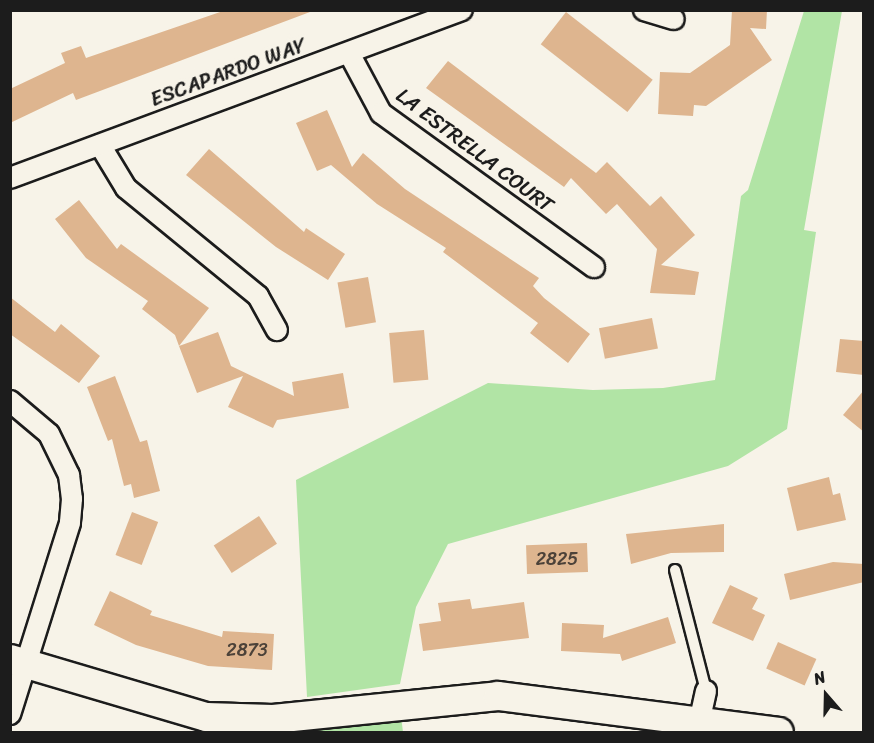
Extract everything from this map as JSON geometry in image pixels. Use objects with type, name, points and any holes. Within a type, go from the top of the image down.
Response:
[{"type":"street","name":"ESCAPARDO WAY","points":[[10,178],[462,10]]},
{"type":"street","points":[[644,10],[674,19]]},
{"type":"street","name":"LA ESTRELLA COURT","points":[[349,53],[381,113],[594,267]]},
{"type":"street","points":[[100,145],[126,188],[258,296],[278,330]]},
{"type":"street","points":[[10,401],[49,434],[69,475],[72,499],[70,523],[19,661],[10,714]]},
{"type":"street","points":[[19,661],[206,717],[273,719],[498,696],[698,727],[779,732]]},
{"type":"street","points":[[698,727],[706,691]]},
{"type":"lane","points":[[675,570],[706,691]]},
{"type":"green space","points":[[804,11],[842,11],[804,230],[816,232],[787,429],[728,466],[448,544],[416,607],[400,684],[307,697],[296,480],[488,383],[593,390],[663,388],[715,380],[741,196],[748,190]]},
{"type":"green space","points":[[401,716],[403,732],[285,732],[300,731]]},
{"type":"building","points":[[226,10],[310,12],[76,100],[73,93],[10,123],[10,89],[65,63],[61,53],[81,46],[86,58]]},
{"type":"building","points":[[732,10],[767,10],[766,29],[750,28],[772,60],[706,106],[694,105],[693,116],[658,114],[660,72],[690,73],[730,45]]},
{"type":"building","points":[[566,12],[653,80],[627,112],[541,44]]},
{"type":"building","points":[[448,61],[596,173],[607,162],[650,206],[661,196],[695,235],[661,265],[699,272],[695,295],[650,293],[657,249],[617,204],[606,214],[571,178],[564,187],[426,88]]},
{"type":"building","points":[[327,110],[352,167],[363,153],[405,189],[539,278],[533,286],[544,298],[590,334],[568,363],[530,333],[538,323],[443,252],[446,248],[377,204],[331,165],[317,171],[296,123]]},
{"type":"building","points":[[209,149],[304,232],[306,228],[345,254],[328,280],[276,247],[186,175]]},
{"type":"building","points":[[79,200],[117,249],[121,244],[209,308],[179,346],[175,335],[142,309],[148,301],[86,258],[55,219]]},
{"type":"building","points":[[368,277],[376,322],[345,328],[337,282]]},
{"type":"building","points":[[10,297],[55,332],[61,324],[100,356],[79,383],[10,334]]},
{"type":"building","points":[[652,318],[658,348],[605,359],[599,328]]},
{"type":"building","points":[[424,330],[428,380],[393,383],[389,333]]},
{"type":"building","points":[[218,332],[231,366],[294,396],[292,382],[343,373],[349,408],[277,420],[273,428],[228,407],[243,376],[197,393],[179,346]]},
{"type":"building","points":[[840,339],[864,341],[864,375],[836,372]]},
{"type":"building","points":[[115,376],[140,442],[147,440],[160,491],[134,498],[131,484],[124,486],[112,439],[108,441],[87,387]]},
{"type":"building","points":[[864,390],[864,432],[843,415]]},
{"type":"building","points":[[829,477],[833,495],[840,493],[846,520],[797,531],[787,488]]},
{"type":"building","points":[[132,512],[158,522],[142,565],[116,555]]},
{"type":"building","points":[[259,516],[277,544],[232,573],[214,545]]},
{"type":"building","points":[[724,524],[724,552],[671,553],[631,564],[626,534]]},
{"type":"building","points":[[587,543],[588,572],[527,574],[526,545]]},
{"type":"building","points":[[833,562],[864,564],[864,582],[790,600],[784,574]]},
{"type":"building","points":[[730,585],[758,598],[752,609],[765,615],[753,641],[712,623]]},
{"type":"building","points":[[110,591],[152,611],[150,615],[222,637],[223,631],[274,634],[272,670],[208,666],[136,645],[94,625]]},
{"type":"building","points":[[470,599],[472,609],[524,602],[529,638],[423,651],[419,624],[441,621],[438,603]]},
{"type":"building","points":[[668,617],[676,643],[622,661],[620,654],[561,651],[562,623],[604,625],[603,638]]},
{"type":"building","points":[[778,642],[816,659],[805,686],[766,668]]}]
